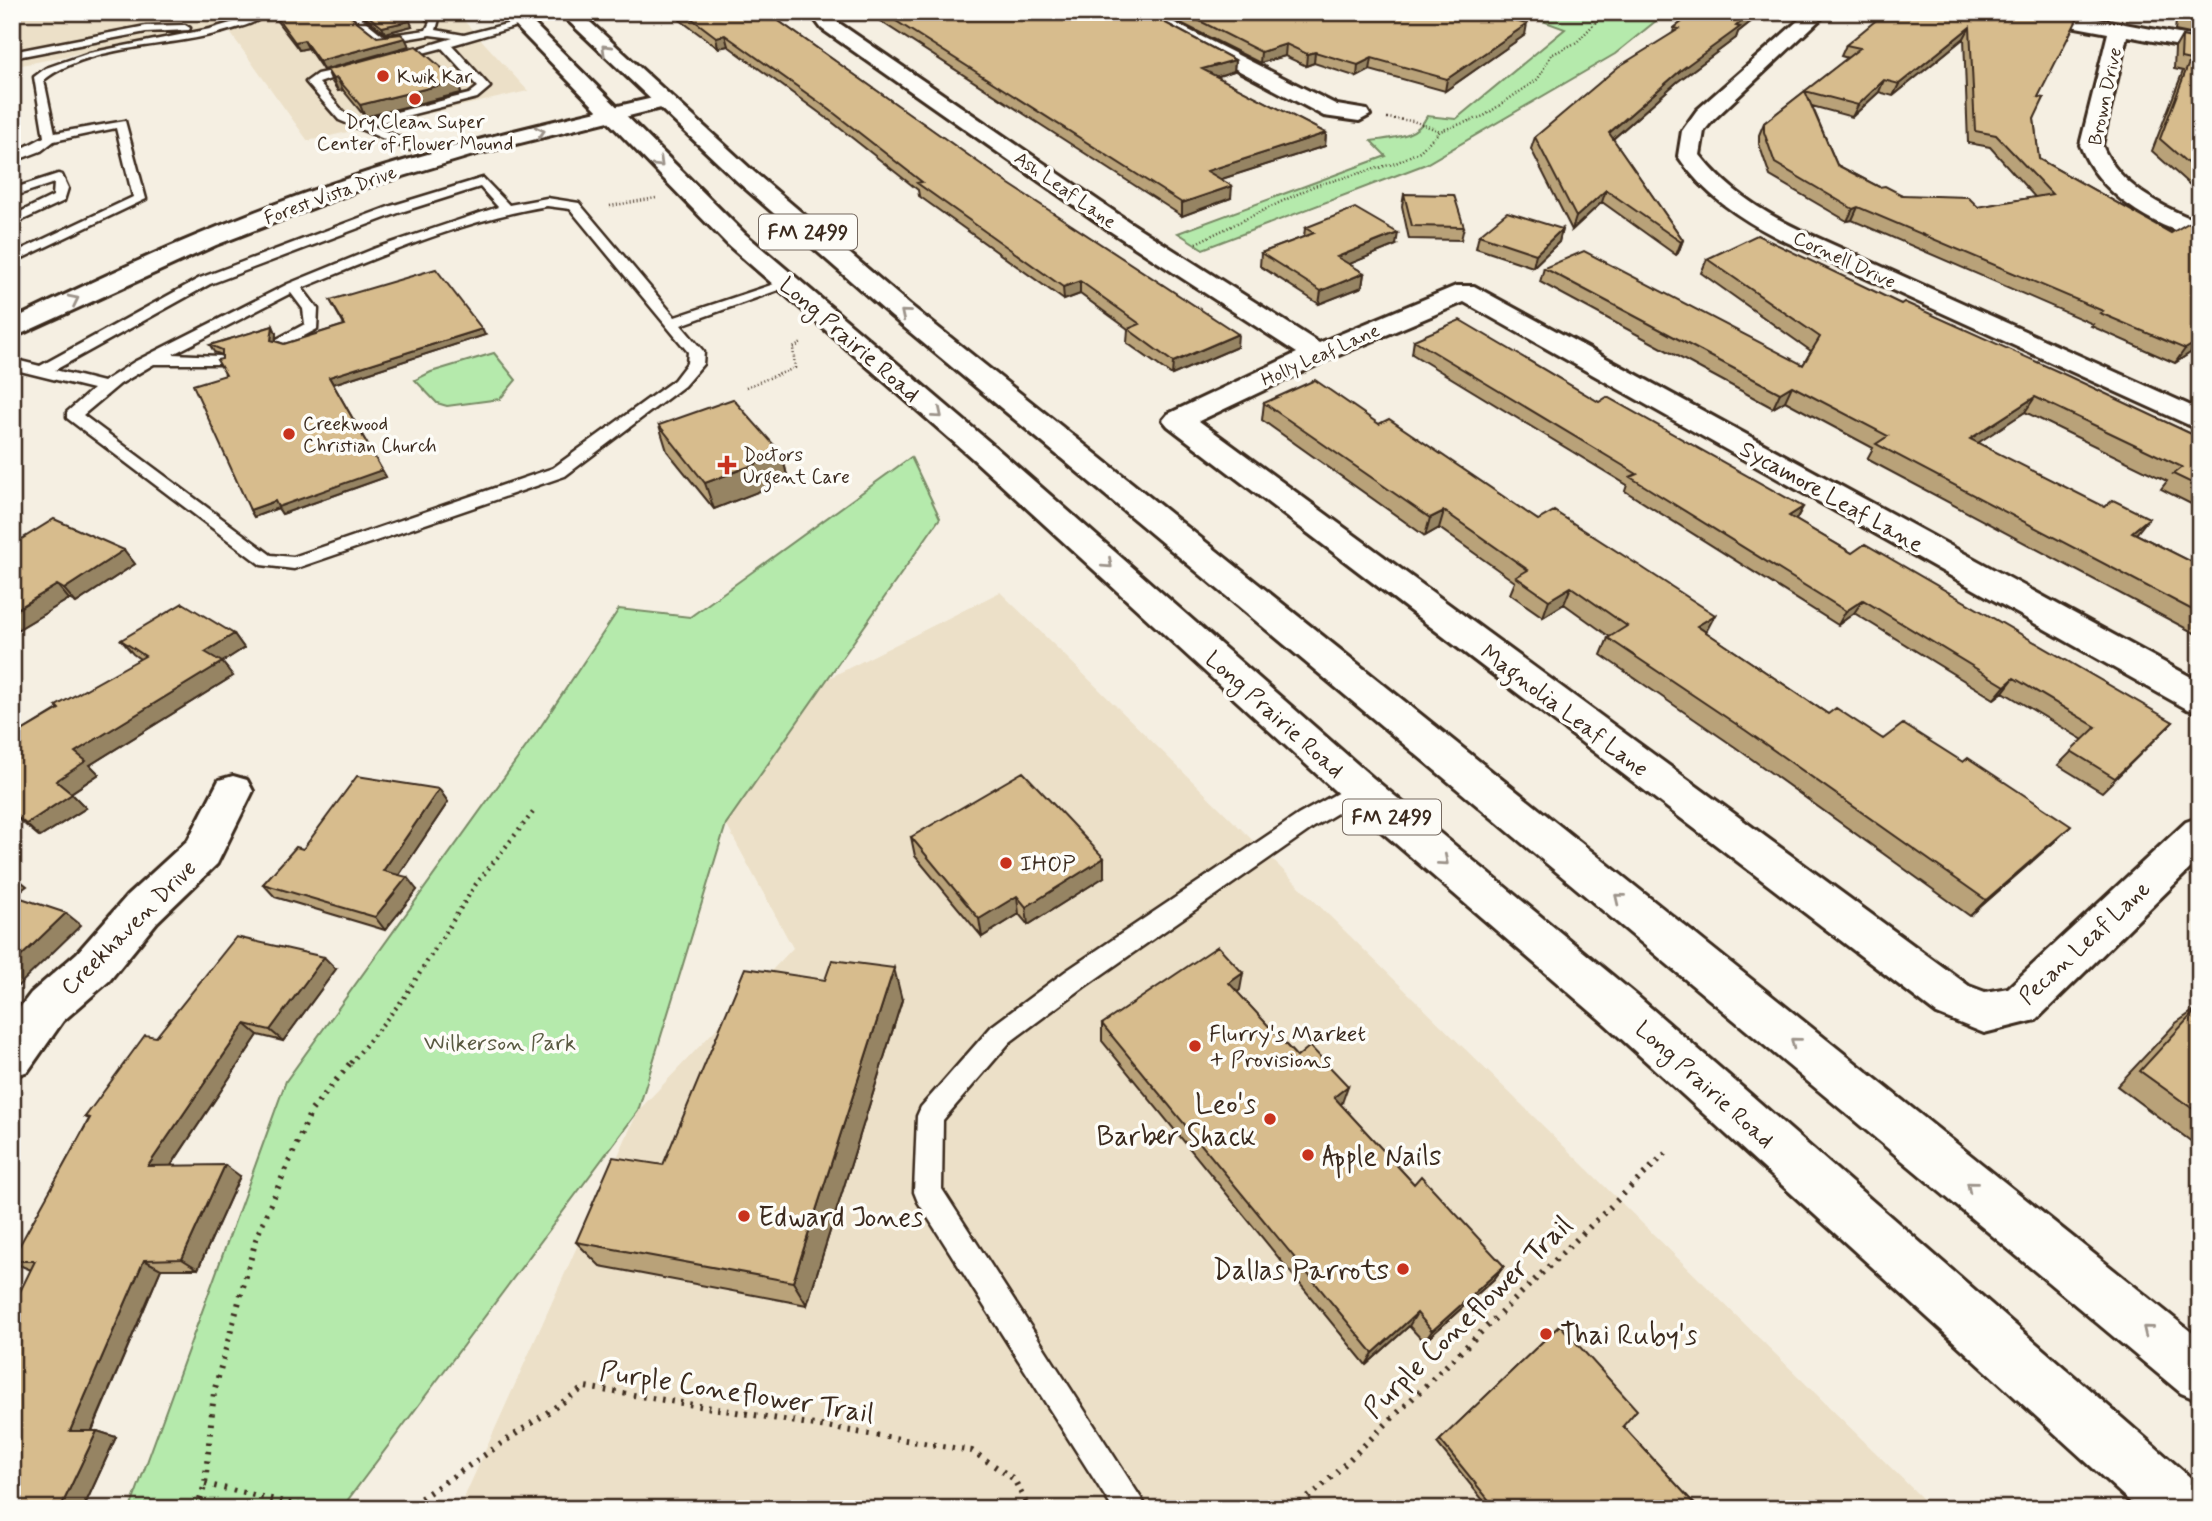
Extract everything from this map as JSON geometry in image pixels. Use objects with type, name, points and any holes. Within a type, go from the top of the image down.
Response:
[{"type":"street","name":"FM 2499","points":[[568,12],[653,93],[901,311],[2200,1374]]},
{"type":"street","points":[[1139,12],[1332,111],[1359,115]]},
{"type":"street","name":"Cornell Drive","points":[[1819,12],[1705,115],[1693,131],[1689,156],[1718,192],[1741,210],[1789,234],[2200,421]]},
{"type":"street","points":[[2028,12],[2200,44]]},
{"type":"street","name":"Ash Leaf Lane","points":[[824,14],[840,33],[1162,253],[1317,354]]},
{"type":"street","name":"Long Prairie Road","points":[[517,18],[736,239],[983,452],[1359,789],[1620,1009],[2182,1509]]},
{"type":"street","name":"Brown Drive","points":[[2119,29],[2091,145],[2094,160],[2104,173],[2126,191],[2169,218],[2200,231]]},
{"type":"street","name":"Forest Vista Drive","points":[[12,307],[220,213],[410,146],[653,93]]},
{"type":"street","name":"Forest Vista Drive","points":[[12,330],[189,247],[283,210],[408,166],[604,105]]},
{"type":"street","name":"Holly Leaf Lane","points":[[1178,420],[1317,354],[1465,292]]},
{"type":"street","name":"Sycamore Leaf Lane","points":[[1465,292],[2200,699]]},
{"type":"street","name":"Magnolia Leaf Lane","points":[[1178,420],[1953,1000]]},
{"type":"street","name":"Creekhaven Drive","points":[[12,1056],[47,1007],[93,967],[142,909],[203,852],[233,791]]},
{"type":"street","name":"Pecan Leaf Lane","points":[[1953,1000],[1984,1013],[2020,1006],[2200,833]]},
{"type":"lane","points":[[213,12],[220,12]]},
{"type":"lane","points":[[347,12],[382,40],[430,32],[460,36]]},
{"type":"lane","points":[[424,12],[435,21],[430,32]]},
{"type":"lane","points":[[12,55],[145,25],[187,28],[255,13],[254,19],[212,32],[79,59],[43,74],[38,79],[50,138]]},
{"type":"lane","points":[[383,60],[445,44],[460,36],[517,18]]},
{"type":"lane","points":[[361,124],[472,96],[484,86],[445,44]]},
{"type":"lane","points":[[371,63],[321,76],[312,82],[343,118],[410,146]]},
{"type":"lane","points":[[12,158],[37,148],[50,138],[121,124],[140,199],[12,259]]},
{"type":"lane","points":[[12,193],[58,178],[62,188],[59,198],[12,221]]},
{"type":"lane","points":[[43,371],[205,281],[411,222],[506,209],[547,202],[574,206],[696,352],[695,365],[690,374],[559,471],[294,563],[267,561],[74,415],[103,387],[293,287],[411,222],[483,182],[506,209]]},
{"type":"lane","points":[[671,323],[788,285]]},
{"type":"lane","points":[[282,342],[312,326],[314,313],[309,303],[293,287]]},
{"type":"lane","points":[[156,357],[201,363],[219,361]]},
{"type":"lane","points":[[12,364],[103,387]]},
{"type":"lane","points":[[1132,1509],[928,1192],[930,1116],[1001,1034],[1075,979],[1306,821],[1359,789]]},
{"type":"path","points":[[1162,253],[1191,245],[1314,187],[1396,163],[1420,151],[1440,131],[1484,116],[1512,100],[1538,79],[1551,55],[1577,42],[1595,23],[1589,12]]},
{"type":"path","points":[[1359,115],[1413,121],[1440,131]]},
{"type":"path","points":[[578,210],[657,197]]},
{"type":"path","points":[[746,387],[795,368],[793,348],[802,343]]},
{"type":"path","points":[[197,1509],[205,1484],[214,1392],[257,1236],[311,1111],[404,998],[476,884],[535,810]]},
{"type":"path","name":"Purple Coneflower Trail","points":[[1293,1509],[1320,1488],[1669,1150]]},
{"type":"path","name":"Purple Coneflower Trail","points":[[405,1509],[585,1387],[972,1451],[1014,1479],[1029,1509]]},
{"type":"path","points":[[205,1484],[315,1509]]},
{"type":"shaded area","points":[[12,12],[456,12],[528,91],[308,141],[224,24],[12,67]]},
{"type":"shaded area","points":[[1000,592],[1933,1509],[459,1509],[638,1111],[793,948],[726,824],[827,679]]},
{"type":"green space","points":[[1518,12],[1667,12],[1615,54],[1426,164],[1203,249],[1178,233],[1386,156],[1371,141],[1410,133],[1423,123],[1427,116],[1456,119],[1565,29]]},
{"type":"green space","points":[[494,353],[516,380],[500,399],[447,406],[437,403],[415,380],[431,372]]},
{"type":"green space","name":"Wilkerson Park","points":[[911,457],[940,518],[726,824],[638,1111],[341,1509],[130,1509],[286,1081],[541,726],[619,609],[690,617]]},
{"type":"building","points":[[273,12],[345,12],[377,37],[401,34],[405,38],[319,61],[304,40],[295,42]]},
{"type":"building","points":[[363,12],[402,12],[410,21],[382,27]]},
{"type":"building","points":[[683,12],[766,12],[1009,184],[1238,334],[1173,362],[1128,329],[1140,324],[1080,281],[1063,287],[917,183],[922,182],[830,110],[725,35],[716,37]]},
{"type":"building","points":[[882,12],[1145,12],[1235,60],[1202,69],[1326,133],[1207,171],[1232,186],[1182,203]]},
{"type":"building","points":[[1182,12],[1475,12],[1527,24],[1447,79],[1372,58],[1358,65],[1315,52],[1307,54],[1286,44],[1261,52]]},
{"type":"building","points":[[1695,12],[1753,12],[1736,26],[1740,27],[1681,70],[1609,133],[1683,240],[1681,242],[1606,190],[1576,217],[1535,137],[1618,67],[1679,29],[1674,28]]},
{"type":"building","points":[[1886,12],[2048,12],[2078,18],[2038,97],[2044,98],[2034,119],[2039,159],[2171,233],[2190,222],[2200,225],[2200,340],[2185,349],[2100,313],[2103,311],[1858,207],[1853,209],[1775,163],[1764,132],[1764,123],[1860,48],[1846,45]],"holes":[[[1970,27],[1975,131],[1996,135],[2052,194],[1978,207],[1968,197],[1902,195],[1885,186],[1879,187],[1837,165],[1805,91],[1858,105],[1884,80],[1899,84]]]},
{"type":"building","points":[[2182,12],[2200,12],[2200,23],[2182,20]]},
{"type":"building","points":[[2182,36],[2200,40],[2200,174],[2160,139],[2190,60],[2181,58]]},
{"type":"building","points":[[416,46],[457,81],[360,105],[327,70]]},
{"type":"building","points":[[1404,194],[1454,195],[1464,227],[1412,226]]},
{"type":"building","points":[[1355,208],[1398,233],[1337,257],[1364,273],[1321,291],[1261,253],[1314,233],[1305,228]]},
{"type":"building","points":[[1507,212],[1562,229],[1536,254],[1479,235]]},
{"type":"building","points":[[1757,235],[1901,304],[1904,302],[2200,438],[2200,487],[2173,474],[2182,467],[2035,397],[1970,439],[2105,507],[2113,500],[2149,518],[2132,532],[2200,566],[2200,614],[1876,444],[1888,436],[1792,386],[1780,393],[1544,268],[1584,251],[1803,365],[1820,337],[1707,259]]},
{"type":"building","name":"Creekwood Christian Church","points":[[436,269],[482,329],[329,377],[382,470],[278,507],[275,501],[250,510],[193,385],[226,375],[217,360],[222,359],[222,350],[210,345],[273,326],[271,340],[284,344],[345,325],[330,300]]},
{"type":"building","points":[[1460,320],[1599,402],[1607,397],[1803,507],[1789,516],[1852,553],[1865,544],[2173,722],[2115,778],[2071,751],[2096,727],[2014,678],[2005,686],[1863,600],[1846,611],[1630,477],[1637,474],[1414,340]]},
{"type":"building","points":[[1315,380],[1379,424],[1389,419],[1538,520],[1554,511],[1643,568],[1715,615],[1697,626],[1828,714],[1836,708],[1883,739],[1903,724],[1963,762],[1968,758],[2071,826],[1986,900],[1745,730],[1608,638],[1627,626],[1571,587],[1549,600],[1516,577],[1528,570],[1444,511],[1430,518],[1264,403]]},
{"type":"building","points":[[733,399],[782,454],[705,483],[659,425]]},
{"type":"building","points":[[54,519],[124,550],[64,589],[57,585],[12,612],[12,545]]},
{"type":"building","points":[[183,603],[234,634],[205,652],[222,662],[75,752],[86,761],[56,781],[72,794],[26,824],[12,813],[12,737],[59,709],[56,706],[145,656],[121,640]]},
{"type":"building","points":[[1023,772],[1104,858],[1026,907],[1017,896],[979,919],[911,837]]},
{"type":"building","points":[[357,776],[439,789],[383,871],[407,877],[375,917],[263,884],[296,847],[303,849]]},
{"type":"building","points":[[12,895],[66,913],[12,965]]},
{"type":"building","points":[[236,937],[324,957],[270,1030],[245,1024],[148,1166],[225,1165],[182,1259],[144,1260],[70,1431],[97,1431],[60,1509],[12,1509],[12,1308],[35,1261],[12,1259],[90,1118],[85,1117],[145,1035],[156,1037]]},
{"type":"building","points":[[1218,946],[1243,973],[1229,983],[1297,1057],[1310,1046],[1348,1086],[1334,1097],[1414,1184],[1421,1176],[1504,1266],[1432,1331],[1417,1313],[1373,1353],[1102,1024]]},
{"type":"building","points":[[832,960],[894,968],[793,1282],[576,1242],[613,1157],[663,1165],[745,968],[825,980]]},
{"type":"building","points":[[2200,1007],[2200,1114],[2140,1071]]},
{"type":"building","points":[[1560,1325],[1637,1410],[1623,1426],[1699,1509],[1496,1509],[1440,1440]]},
{"type":"place","name":"Kwik Kar","points":[[383,76]]},
{"type":"place","name":"Dry Clean Super Center of Flower Mound","points":[[415,99]]},
{"type":"place","name":"Creekwood Christian Church","points":[[289,434]]},
{"type":"place","name":"Doctors Urgent Care","points":[[727,465]]},
{"type":"place","name":"IHOP","points":[[1006,863]]},
{"type":"place","name":"Flurry's Market + Provisions","points":[[1195,1046]]},
{"type":"place","name":"Leo's Barber Shack","points":[[1270,1119]]},
{"type":"place","name":"Apple Nails","points":[[1308,1155]]},
{"type":"place","name":"Edward Jones","points":[[744,1216]]},
{"type":"place","name":"Dallas Parrots","points":[[1403,1269]]},
{"type":"place","name":"Thai Ruby's","points":[[1546,1334]]}]
